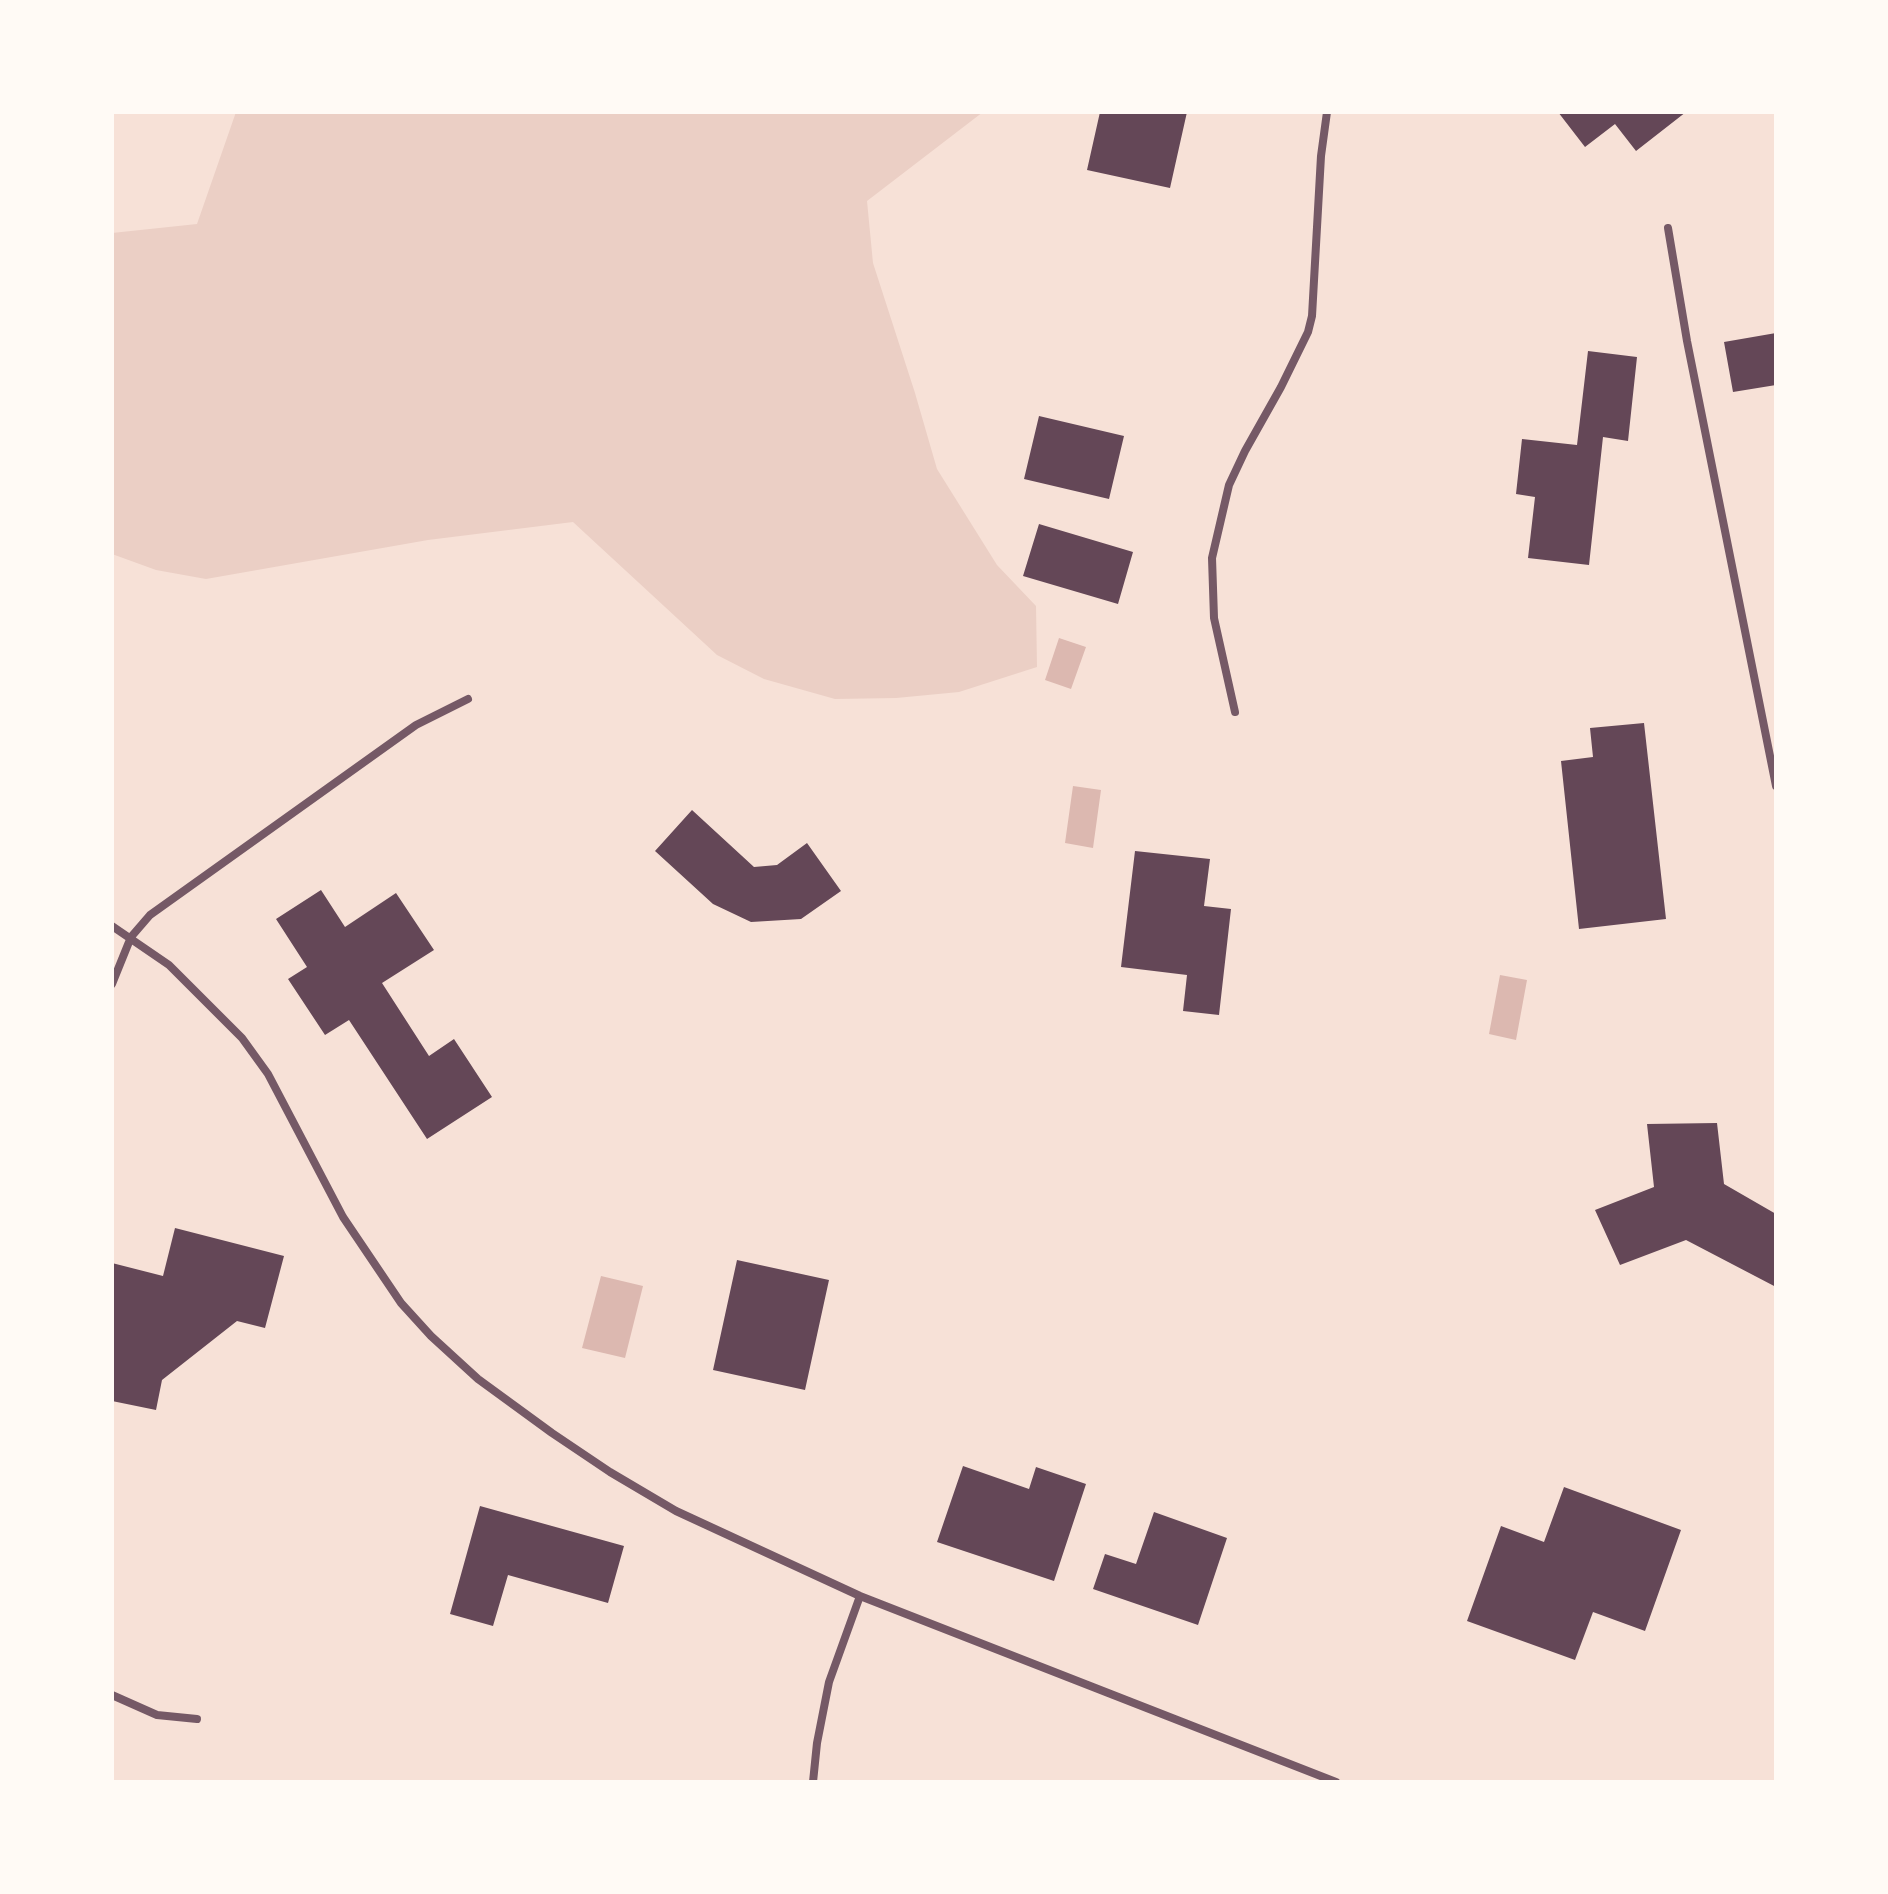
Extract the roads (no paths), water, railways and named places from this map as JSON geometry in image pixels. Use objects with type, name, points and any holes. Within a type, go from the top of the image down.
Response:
[{"type":"street","points":[[1235,712],[1214,618],[1212,558],[1229,485],[1308,332],[1312,316],[1321,156],[1327,112]]},
{"type":"street","points":[[1668,228],[1687,341],[1776,786]]},
{"type":"street","points":[[112,984],[131,937],[150,915],[416,725],[468,699]]},
{"type":"street","points":[[112,926],[180,974],[242,1038],[268,1074],[343,1217],[378,1271],[416,1320],[453,1357],[513,1405],[631,1485],[687,1516],[860,1596],[1336,1782]]},
{"type":"street","points":[[813,1782],[829,1682],[860,1596]]},
{"type":"street","points":[[112,1695],[157,1715],[197,1719]]}]
